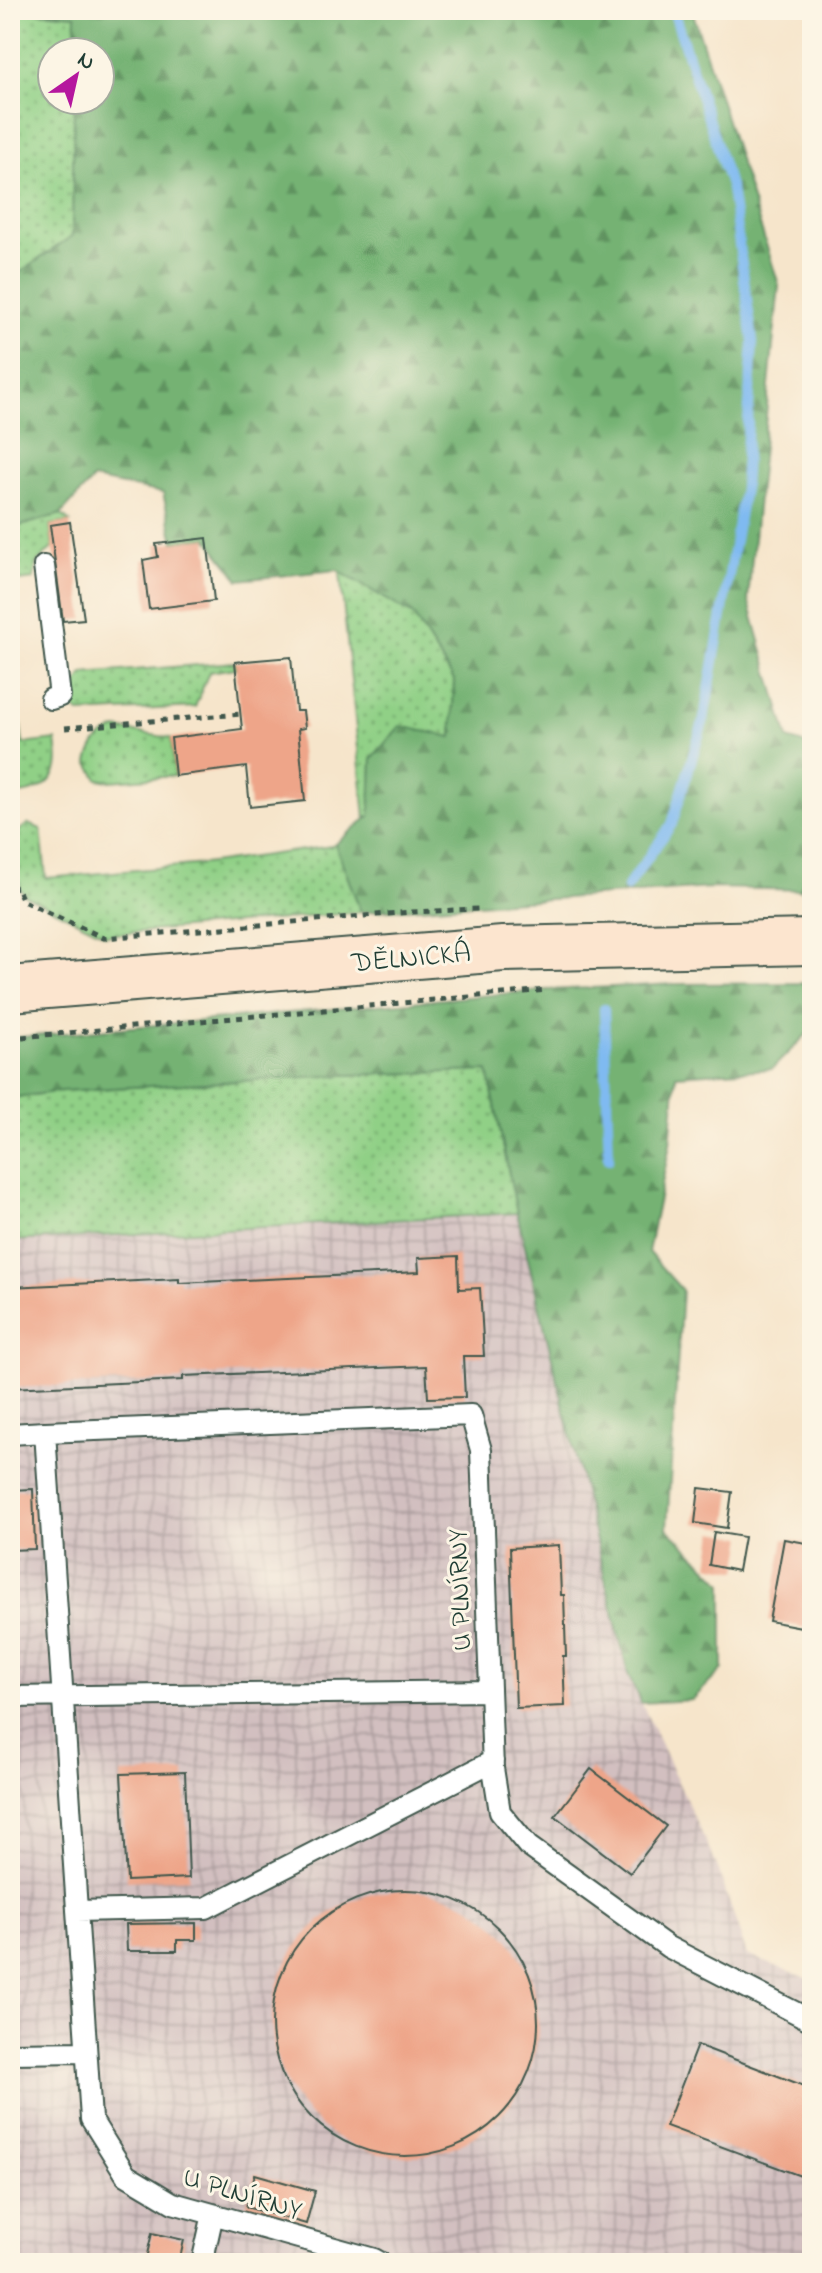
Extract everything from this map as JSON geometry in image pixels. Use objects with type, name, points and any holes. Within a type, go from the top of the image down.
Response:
[{"type":"street","name":"DĚLNICKÁ","points":[[10,989],[503,949],[812,942]]},
{"type":"lane","points":[[44,566],[60,696],[51,699]]},
{"type":"lane","name":"U PLNÍRNY","points":[[10,1434],[471,1415],[481,1450],[493,1761],[500,1812],[528,1846],[668,1947],[812,2021]]},
{"type":"lane","name":"U PLNÍRNY","points":[[45,1432],[91,2119],[126,2175],[173,2203],[381,2263]]},
{"type":"lane","points":[[10,1697],[490,1691]]},
{"type":"lane","points":[[77,1911],[206,1908],[493,1761]]},
{"type":"lane","points":[[10,2053],[86,2052]]},
{"type":"lane","points":[[202,2263],[213,2214]]},
{"type":"path","points":[[65,728],[241,714]]},
{"type":"path","points":[[10,888],[17,887],[23,901],[104,938],[412,912]]},
{"type":"path","points":[[10,1038],[546,990]]},
{"type":"shaded area","points":[[517,1213],[628,1674],[717,1866],[747,1955],[812,1980],[812,2263],[10,2263],[10,1241]]},
{"type":"green space","points":[[10,10],[76,15],[75,36],[36,36],[36,116],[74,116],[72,236],[11,280],[10,292]]},
{"type":"green space","points":[[19,10],[692,10],[779,285],[748,599],[788,739],[812,747],[812,890],[710,888],[361,912],[335,844],[370,816],[372,758],[400,726],[452,737],[454,680],[413,615],[337,570],[239,580],[207,538],[174,542],[163,493],[93,479],[61,514],[10,529],[11,279],[72,236],[74,116],[116,116],[116,36],[75,36],[76,15]]},
{"type":"green space","points":[[61,514],[70,522],[50,525],[53,547],[36,564],[34,579],[10,582],[10,529]]},
{"type":"green space","points":[[340,572],[413,615],[454,680],[452,737],[372,758],[370,816],[365,817]]},
{"type":"green space","points":[[10,651],[23,744],[56,740],[57,765],[52,779],[36,790],[23,793],[10,793]]},
{"type":"green space","points":[[235,662],[236,668],[209,672],[195,707],[79,713],[73,704],[73,694],[83,674]]},
{"type":"green space","points":[[117,729],[171,738],[175,776],[110,781],[98,779],[88,762],[90,756],[101,737]]},
{"type":"green space","points":[[28,824],[41,829],[46,878],[204,864],[335,844],[361,912],[106,935],[26,896],[20,889],[19,881],[10,881],[12,842],[15,835]]},
{"type":"green space","points":[[812,983],[812,1029],[772,1069],[676,1075],[670,1144],[648,1252],[682,1290],[667,1528],[723,1583],[723,1669],[692,1700],[641,1703],[628,1674],[517,1213],[488,1071],[343,1075],[62,1091],[10,1098],[10,1038],[546,990],[677,984]]},
{"type":"green space","points":[[488,1071],[517,1213],[10,1241],[10,1098],[62,1091],[343,1075]]},
{"type":"building","points":[[70,522],[84,619],[63,621],[50,525]]},
{"type":"building","points":[[207,538],[214,601],[149,609],[143,560],[158,557],[156,544]]},
{"type":"building","points":[[291,657],[296,711],[303,711],[305,728],[298,729],[305,801],[250,807],[246,767],[175,776],[171,738],[242,729],[235,662]]},
{"type":"building","points":[[458,1256],[459,1289],[480,1288],[484,1356],[463,1356],[465,1397],[428,1398],[426,1366],[183,1376],[183,1380],[10,1388],[10,1287],[419,1272],[418,1258]]},
{"type":"building","points":[[699,1488],[732,1492],[727,1528],[695,1523]]},
{"type":"building","points":[[33,1489],[35,1549],[10,1550],[10,1490]]},
{"type":"building","points":[[714,1532],[744,1537],[738,1571],[709,1565]]},
{"type":"building","points":[[784,1539],[812,1544],[812,1629],[769,1621]]},
{"type":"building","points":[[559,1545],[561,1595],[564,1595],[565,1706],[516,1708],[510,1548]]},
{"type":"building","points":[[591,1769],[666,1826],[630,1873],[555,1816]]},
{"type":"building","points":[[185,1772],[189,1878],[127,1881],[121,1774]]},
{"type":"building","points":[[405,1890],[431,1892],[456,1900],[479,1912],[499,1929],[516,1949],[528,1972],[536,1997],[536,2049],[528,2074],[516,2097],[499,2117],[479,2134],[456,2146],[431,2154],[405,2156],[379,2154],[354,2146],[331,2134],[311,2117],[294,2097],[282,2074],[274,2049],[272,2023],[274,1997],[282,1972],[294,1949],[311,1929],[331,1912],[354,1900],[379,1892]]},
{"type":"building","points":[[196,1923],[196,1940],[177,1940],[177,1951],[127,1951],[126,1924]]},
{"type":"building","points":[[697,2045],[812,2089],[812,2164],[806,2178],[666,2126]]},
{"type":"building","points":[[255,2174],[315,2191],[306,2224],[246,2207]]},
{"type":"building","points":[[152,2233],[184,2240],[179,2263],[145,2263]]},
{"type":"waterway","points":[[627,887],[672,824],[704,719],[744,488],[753,341],[731,189],[673,10]]},
{"type":"waterway","points":[[604,1009],[609,1159]]}]
